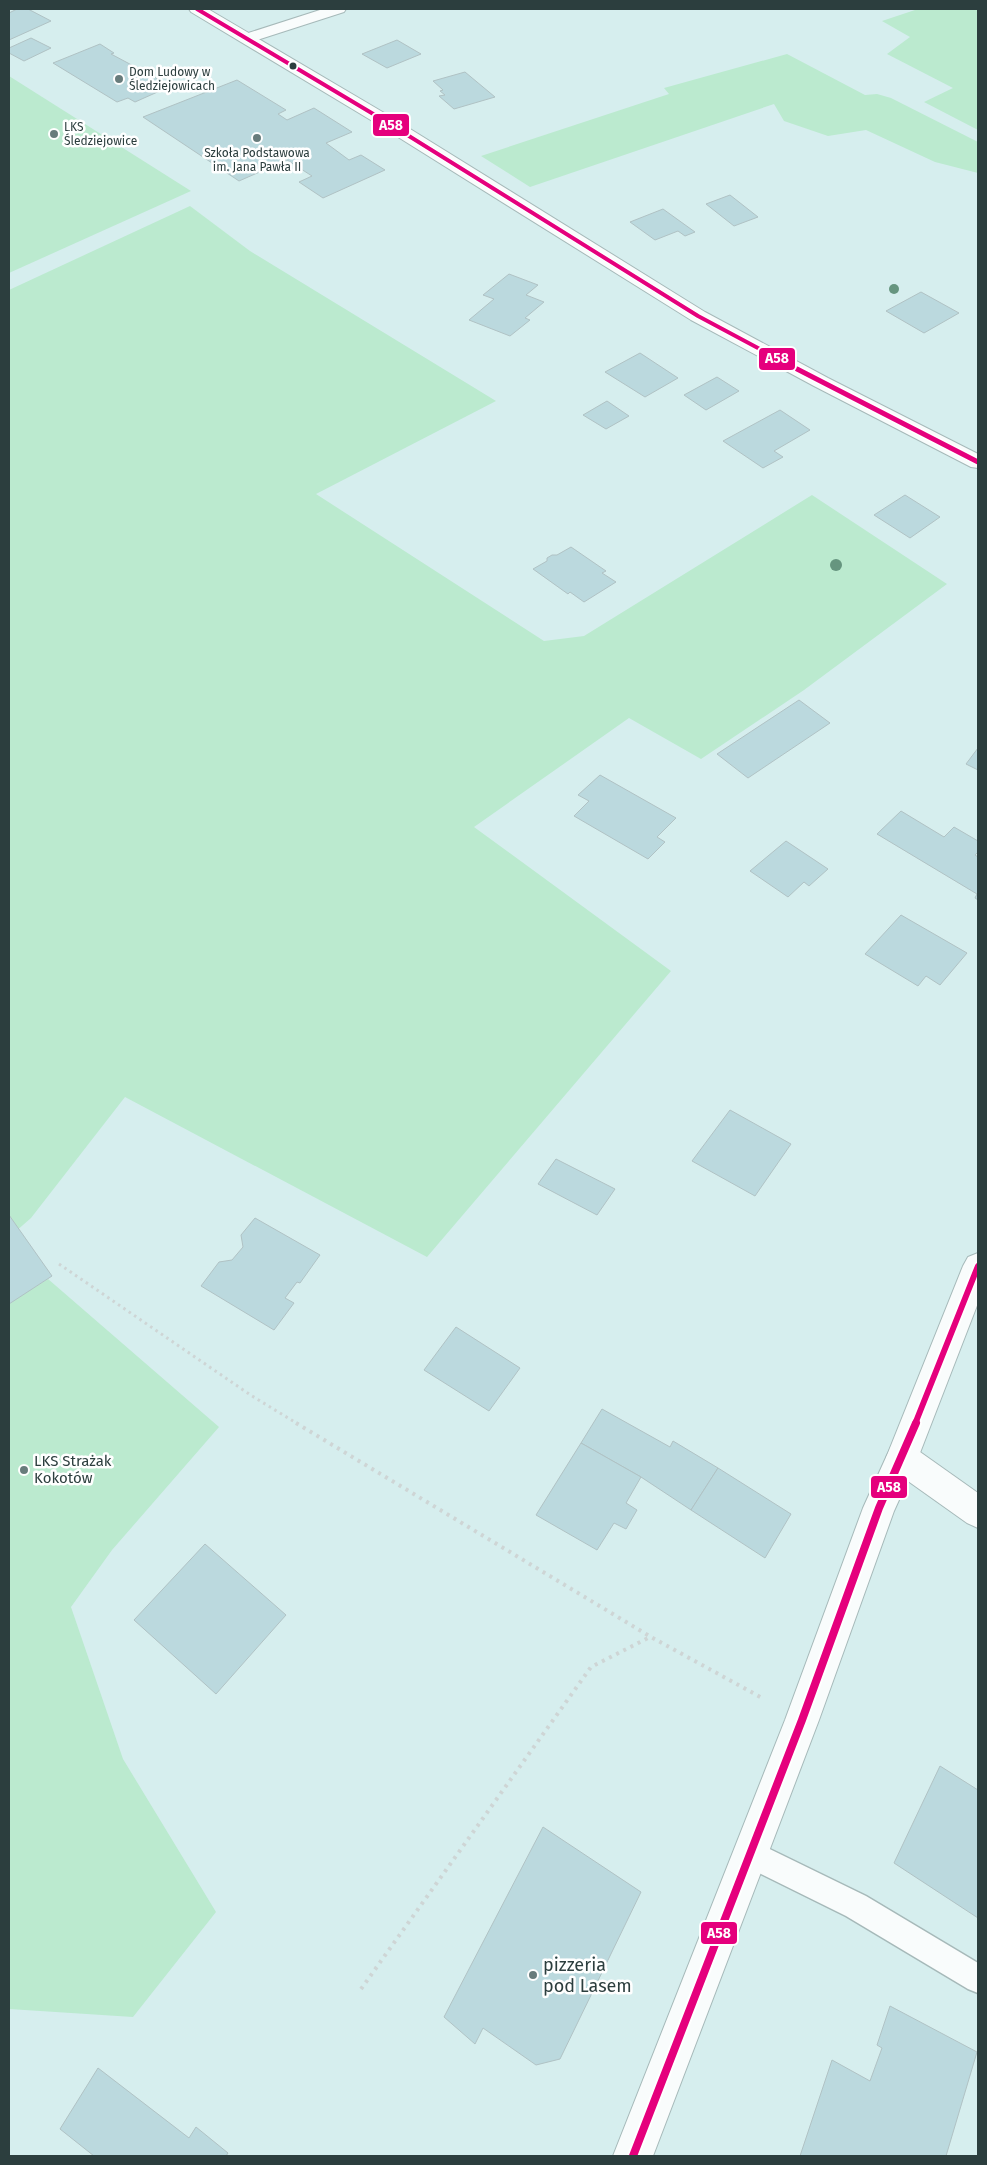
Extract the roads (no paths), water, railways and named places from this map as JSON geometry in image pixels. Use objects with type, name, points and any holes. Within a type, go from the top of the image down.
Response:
[{"type":"street","points":[[197,9],[380,118],[698,316],[821,382],[978,462]]},
{"type":"street","points":[[248,38],[338,9]]},
{"type":"street","points":[[633,2156],[802,1720],[879,1508],[902,1458],[978,1266]]},
{"type":"street","points":[[902,1458],[978,1512]]},
{"type":"lane","points":[[751,1854],[856,1906],[978,1980]]},
{"type":"place","name":"Dom Ludowy w Śledziejowicach","points":[[119,79]]},
{"type":"place","name":"LKS Śledziejowice","points":[[54,134]]},
{"type":"place","name":"Szkoła Podstawowa im. Jana Pawła II","points":[[257,138]]},
{"type":"place","name":"LKS Strażak Kokotów","points":[[24,1470]]},
{"type":"place","name":"pizzeria pod Lasem","points":[[533,1975]]}]
